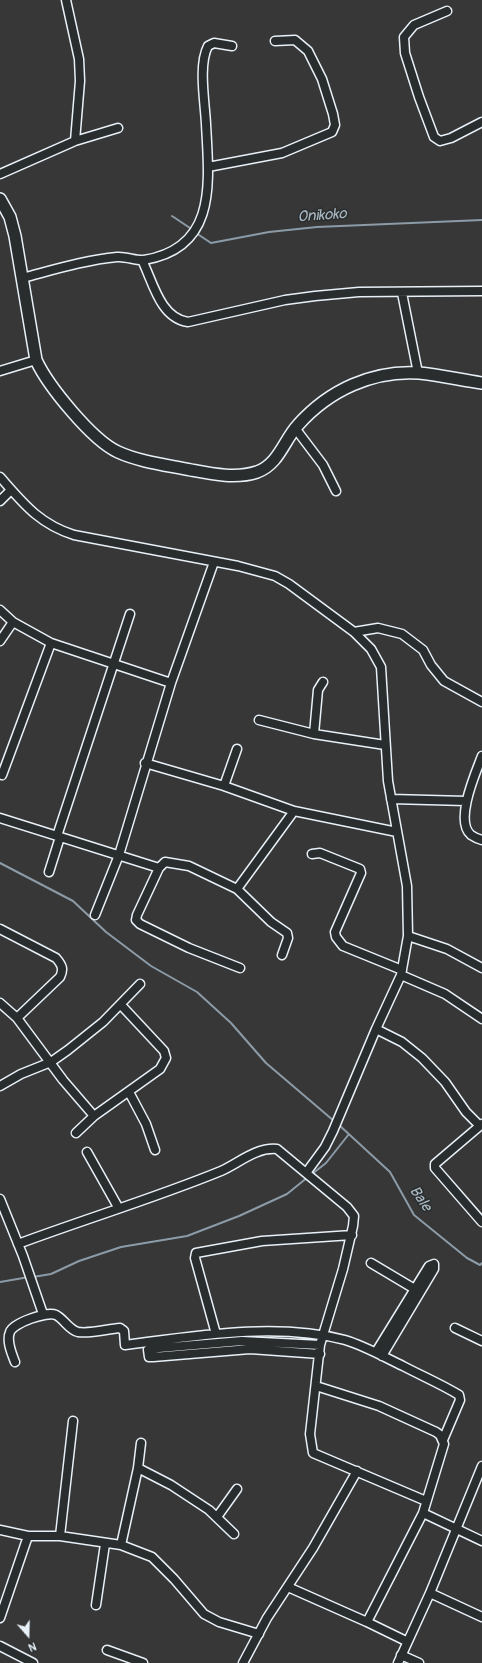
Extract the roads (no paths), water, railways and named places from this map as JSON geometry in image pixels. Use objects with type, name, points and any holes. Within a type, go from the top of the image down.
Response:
[{"type":"main road","points":[[0,199],[12,224],[22,278],[25,306],[36,360],[40,368],[69,408],[94,435],[114,450],[134,458],[210,474],[226,475],[258,472],[275,460],[295,428],[330,397],[352,384],[382,376],[418,373],[482,383]]},
{"type":"street","points":[[66,0],[79,59],[80,81],[75,141]]},
{"type":"street","points":[[447,11],[414,25],[404,37],[405,53],[434,137],[440,141],[451,138],[482,122]]},
{"type":"street","points":[[208,167],[282,153],[332,132],[335,125],[333,114],[322,79],[312,56],[295,40],[275,41]]},
{"type":"street","points":[[22,278],[118,256],[142,260],[170,252],[182,246],[198,228],[204,211],[208,167],[203,59],[208,46],[214,43],[232,46]]},
{"type":"street","points":[[0,174],[75,141],[118,128]]},
{"type":"street","points":[[142,260],[163,306],[174,318],[188,322],[285,300],[359,292],[402,293],[482,291]]},
{"type":"street","points":[[402,293],[418,373]]},
{"type":"street","points":[[0,371],[36,360]]},
{"type":"street","points":[[295,428],[323,465],[336,491]]},
{"type":"street","points":[[0,477],[31,512],[54,528],[64,532],[214,562],[274,576],[289,584],[354,632],[371,649],[381,667],[385,745],[391,799],[407,886],[408,936],[402,972],[312,1177]]},
{"type":"street","points":[[0,501],[11,490]]},
{"type":"street","points":[[96,915],[119,855],[171,683],[214,562]]},
{"type":"street","points":[[0,610],[13,622],[51,643],[171,683]]},
{"type":"street","points":[[49,872],[59,836],[130,614]]},
{"type":"street","points":[[0,641],[13,622]]},
{"type":"street","points":[[354,632],[378,628],[402,634],[423,650],[431,665],[444,680],[482,702]]},
{"type":"street","points":[[2,775],[51,643]]},
{"type":"street","points":[[314,734],[318,690],[323,682]]},
{"type":"street","points":[[259,720],[314,734],[385,745]]},
{"type":"street","points":[[224,786],[237,749]]},
{"type":"street","points":[[482,756],[470,786],[466,801],[465,825],[470,835],[482,840]]},
{"type":"street","points":[[146,763],[224,786],[294,811],[397,832]]},
{"type":"street","points":[[391,799],[466,801]]},
{"type":"street","points":[[237,889],[294,811]]},
{"type":"street","points":[[0,818],[159,868]]},
{"type":"street","points":[[312,854],[320,852],[360,869],[361,872],[335,932],[342,946],[402,972],[445,994],[482,1018]]},
{"type":"street","points":[[240,968],[189,948],[140,924],[136,920],[136,914],[159,868],[165,862],[189,866],[237,889],[271,922],[287,933],[288,938],[282,955]]},
{"type":"street","points":[[0,929],[56,958],[62,965],[63,972],[60,977],[17,1018]]},
{"type":"street","points":[[408,936],[447,949],[482,968]]},
{"type":"street","points":[[0,1086],[21,1074],[51,1062],[103,1022],[140,984]]},
{"type":"street","points":[[0,1003],[17,1018],[94,1116]]},
{"type":"street","points":[[76,1134],[94,1116],[160,1069],[166,1058],[164,1051],[121,1005]]},
{"type":"street","points":[[376,1029],[402,1042],[422,1058],[445,1082],[466,1112],[481,1125],[435,1164],[435,1168],[482,1222]]},
{"type":"street","points":[[129,1092],[146,1124],[155,1150]]},
{"type":"street","points":[[18,1244],[222,1170],[268,1148],[277,1149],[347,1206],[354,1216],[352,1234],[343,1269],[320,1345],[310,1434],[313,1453],[426,1501]]},
{"type":"street","points":[[87,1152],[118,1207]]},
{"type":"street","points":[[0,1199],[35,1288],[43,1314]]},
{"type":"street","points":[[216,1334],[195,1258],[196,1253],[262,1241],[352,1234]]},
{"type":"street","points":[[371,1263],[417,1291],[379,1354]]},
{"type":"street","points":[[15,1362],[9,1333],[12,1328],[43,1314],[55,1315],[76,1332],[94,1332],[120,1328],[124,1331],[125,1345],[216,1334],[257,1332],[322,1335],[347,1341],[379,1354],[460,1395],[460,1400],[443,1440],[443,1448],[423,1513],[367,1622]]},
{"type":"street","points":[[455,1328],[482,1341]]},
{"type":"street","points":[[320,1345],[242,1341],[148,1350],[150,1357],[250,1349],[320,1354]]},
{"type":"street","points":[[316,1386],[379,1406],[436,1432],[443,1440]]},
{"type":"street","points":[[60,1536],[73,1421]]},
{"type":"street","points":[[121,1545],[138,1468],[141,1443]]},
{"type":"street","points":[[419,1663],[399,1659],[406,1641],[430,1594],[482,1466]]},
{"type":"street","points":[[138,1468],[171,1485],[209,1510],[234,1534]]},
{"type":"street","points":[[243,1663],[259,1634],[321,1535],[357,1471]]},
{"type":"street","points":[[217,1517],[237,1489]]},
{"type":"street","points":[[423,1513],[482,1541]]},
{"type":"street","points":[[0,1530],[28,1536],[60,1536],[105,1544],[121,1545],[152,1557],[204,1614],[219,1622],[259,1634]]},
{"type":"street","points":[[0,1618],[28,1536]]},
{"type":"street","points":[[96,1605],[105,1544]]},
{"type":"street","points":[[288,1588],[367,1622],[406,1641]]},
{"type":"street","points":[[430,1594],[482,1617]]},
{"type":"street","points":[[0,1646],[21,1661],[33,1663]]},
{"type":"street","points":[[107,1650],[143,1663]]},
{"type":"waterway","name":"Onikoko","points":[[172,216],[193,230]]},
{"type":"waterway","name":"Onikoko","points":[[196,233],[211,243],[269,232],[317,227],[482,220]]},
{"type":"waterway","points":[[0,863],[73,901],[106,932],[151,966],[197,992],[231,1023],[266,1063],[334,1121]]},
{"type":"waterway","name":"Bale","points":[[339,1125],[390,1172],[414,1215],[467,1258],[480,1265],[482,1263]]},
{"type":"waterway","points":[[312,1174],[326,1163],[349,1134]]},
{"type":"waterway","points":[[33,1277],[51,1274],[79,1261],[121,1247],[187,1236],[239,1216],[287,1194],[308,1177]]},
{"type":"waterway","points":[[0,1282],[29,1277]]}]
